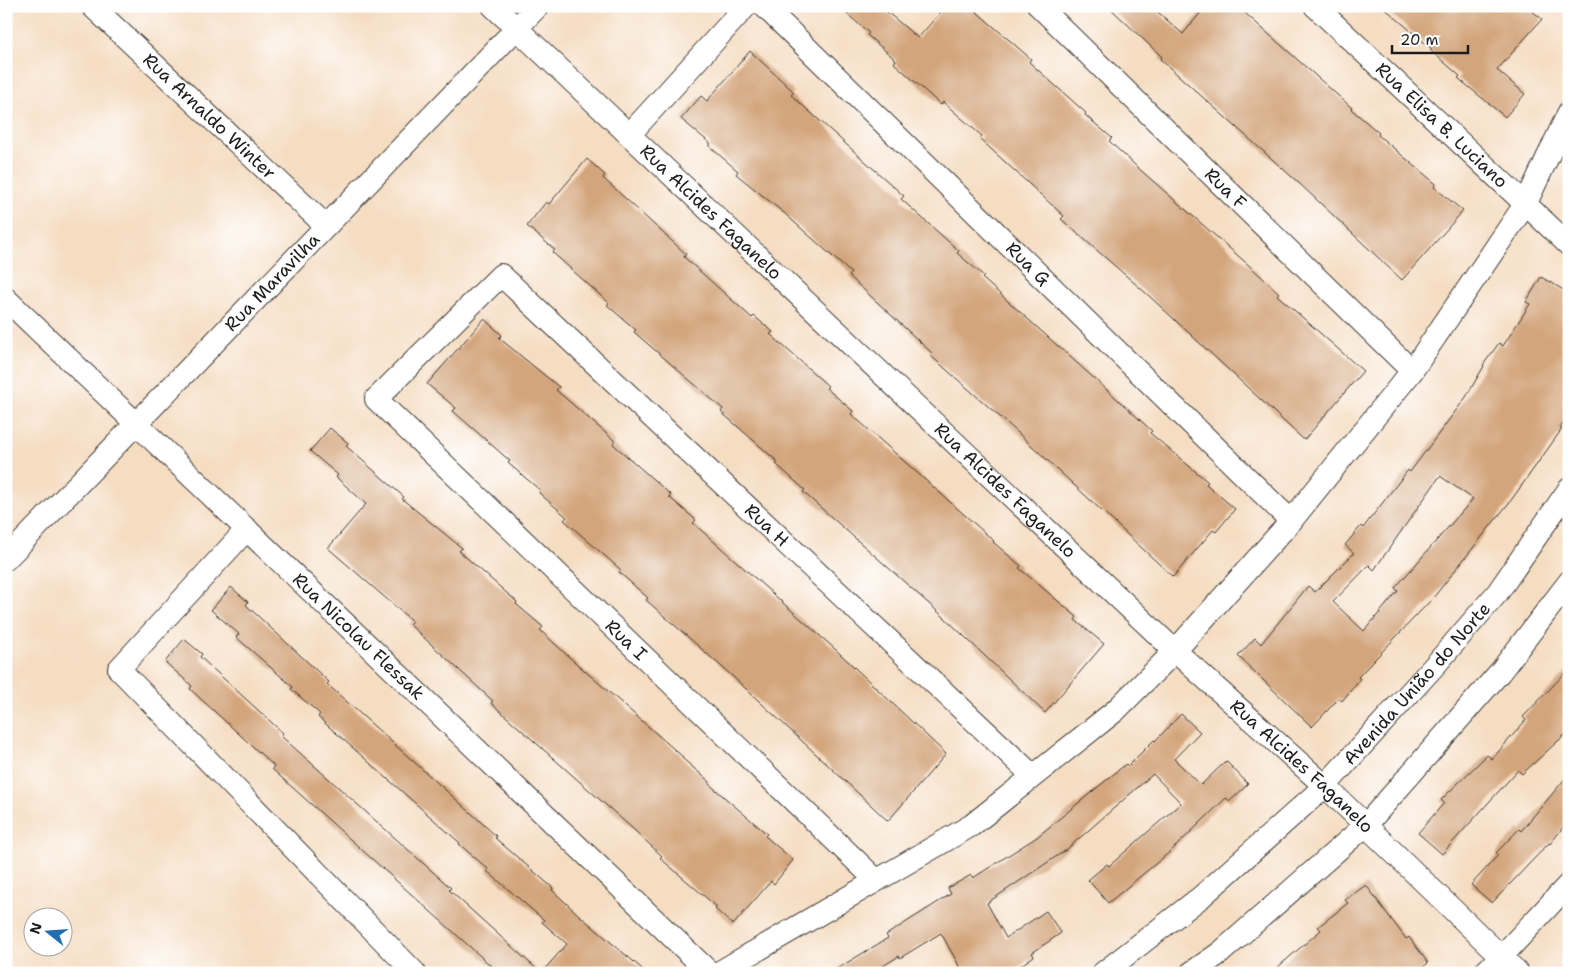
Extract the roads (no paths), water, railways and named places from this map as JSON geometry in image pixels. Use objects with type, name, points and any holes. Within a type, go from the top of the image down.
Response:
[{"type":"street","name":"Rua Arnaldo Winter","points":[[92,6],[326,226]]},
{"type":"street","name":"Rua Alcides Faganelo","points":[[493,6],[1175,651],[1325,786],[1518,973]]},
{"type":"street","name":"Rua Maravilha","points":[[6,559],[538,6]]},
{"type":"street","points":[[628,135],[746,6]]},
{"type":"street","name":"Rua G","points":[[764,6],[1291,521]]},
{"type":"street","name":"Rua F","points":[[1039,6],[1412,371]]},
{"type":"street","name":"Rua Elisa B. Luciano","points":[[1315,6],[1569,245]]},
{"type":"street","points":[[718,973],[972,825],[1115,711],[1175,651],[1291,521],[1412,371],[1526,203],[1569,112]]},
{"type":"street","name":"Rua H","points":[[376,399],[501,275],[1033,776]]},
{"type":"street","name":"Rua Nicolau Flessak","points":[[6,299],[710,973]]},
{"type":"street","name":"Rua I","points":[[376,399],[876,880]]},
{"type":"street","name":"Avenida União do Norte","points":[[1103,973],[1201,897],[1325,786],[1436,664],[1498,592],[1569,489]]},
{"type":"street","points":[[247,529],[119,669],[415,973]]},
{"type":"street","points":[[1191,973],[1220,953],[1366,825],[1500,672],[1569,582]]},
{"type":"street","points":[[1484,973],[1569,884]]}]
